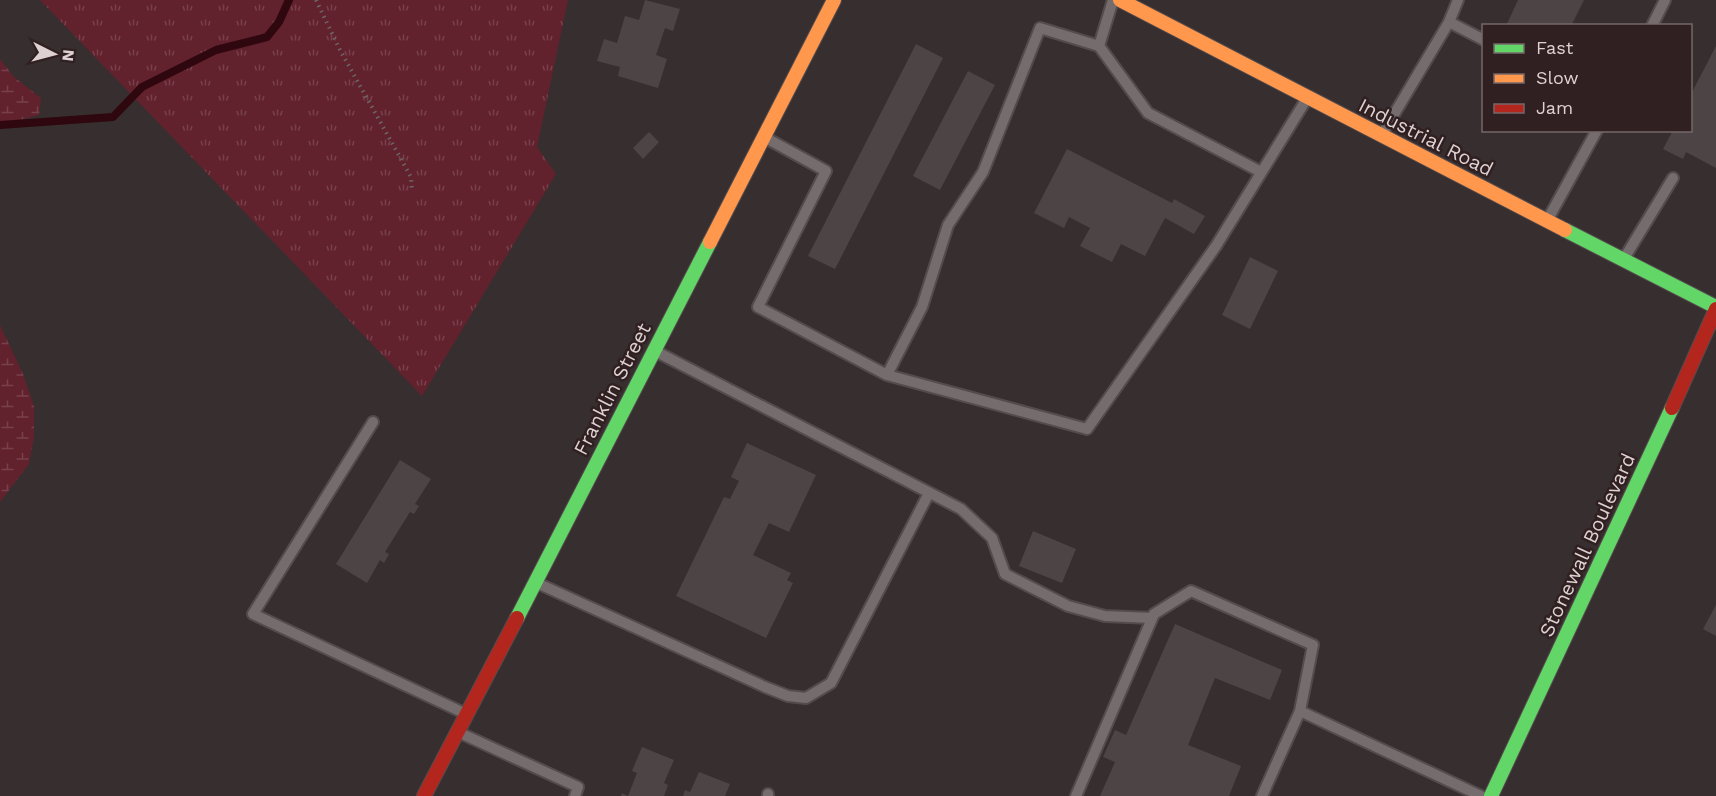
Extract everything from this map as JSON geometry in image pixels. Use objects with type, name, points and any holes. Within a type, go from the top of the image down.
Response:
[{"type":"street","name":"Franklin Street","points":[[424,796],[834,0]]},
{"type":"street","name":"Industrial Road","points":[[1120,0],[1716,308]]},
{"type":"street","name":"Stonewall Boulevard","points":[[1491,796],[1698,354],[1716,308]]},
{"type":"lane","points":[[1099,46],[1113,0]]},
{"type":"lane","points":[[1382,136],[1449,22],[1458,0]]},
{"type":"lane","points":[[1653,24],[1665,0]]},
{"type":"lane","points":[[1449,22],[1482,39]]},
{"type":"lane","points":[[887,375],[922,307],[948,225],[983,172],[1040,28],[1099,46],[1148,113],[1261,172]]},
{"type":"lane","points":[[764,136],[826,171],[758,307],[887,375],[1087,429],[1216,246],[1308,98]]},
{"type":"lane","points":[[1547,221],[1596,132]]},
{"type":"lane","points":[[1623,260],[1673,178]]},
{"type":"lane","points":[[654,350],[961,509],[992,538],[1005,574],[1068,606],[1105,616],[1152,618]]},
{"type":"lane","points":[[373,422],[253,614],[467,715]]},
{"type":"lane","points":[[535,582],[765,687],[788,696],[806,698],[831,683],[929,493]]},
{"type":"lane","points":[[1076,796],[1154,614],[1191,591],[1313,645],[1300,711],[1262,796]]},
{"type":"lane","points":[[1300,711],[1480,796]]},
{"type":"lane","points":[[457,732],[578,787],[575,796]]},
{"type":"path","points":[[316,0],[340,50],[411,177],[412,191]]},
{"type":"green space","points":[[40,0],[568,0],[537,147],[556,174],[422,396]]},
{"type":"green space","points":[[0,59],[14,77],[41,98],[39,115],[0,125]]},
{"type":"green space","points":[[0,325],[23,374],[34,406],[34,437],[29,464],[0,502]]},
{"type":"building","points":[[645,0],[680,9],[673,31],[665,28],[656,55],[667,59],[658,88],[618,76],[620,67],[597,61],[604,39],[617,43],[625,16],[639,20]]},
{"type":"building","points":[[1518,0],[1584,0],[1572,24],[1507,24]]},
{"type":"building","points":[[916,44],[943,58],[835,269],[808,256]]},
{"type":"building","points":[[1716,46],[1716,168],[1686,152],[1683,159],[1663,149],[1672,132],[1692,132],[1692,92]]},
{"type":"building","points":[[968,71],[995,85],[940,190],[913,176]]},
{"type":"building","points":[[649,132],[659,142],[643,159],[633,148]]},
{"type":"building","points":[[1067,149],[1172,203],[1174,199],[1205,216],[1194,234],[1165,218],[1145,256],[1121,244],[1112,262],[1080,246],[1090,228],[1069,217],[1064,228],[1034,213]]},
{"type":"building","points":[[1250,257],[1278,271],[1250,329],[1222,315]]},
{"type":"building","points":[[747,443],[816,475],[789,532],[769,523],[753,555],[791,573],[787,580],[793,583],[766,638],[676,596],[724,497],[730,499],[739,481],[731,477]]},
{"type":"building","points":[[400,460],[431,479],[415,504],[419,506],[414,514],[410,512],[385,552],[389,554],[384,563],[380,560],[367,583],[336,564]]},
{"type":"building","points":[[1033,531],[1076,549],[1062,583],[1019,566]]},
{"type":"building","points":[[1716,605],[1716,636],[1703,629]]},
{"type":"building","points":[[1175,624],[1282,670],[1270,700],[1215,678],[1188,745],[1241,766],[1229,796],[1100,796],[1115,762],[1103,757],[1115,730],[1126,735]]},
{"type":"building","points":[[642,747],[674,760],[664,783],[668,785],[664,796],[628,796],[637,773],[632,771]]},
{"type":"building","points":[[699,772],[730,784],[725,796],[683,796],[685,790],[690,792]]},
{"type":"waterway","points":[[0,125],[113,117],[142,87],[216,50],[267,37],[279,22],[289,0]]},
{"type":"traffic: fast","points":[[1565,230],[1716,307]]},
{"type":"traffic: fast","points":[[517,618],[710,242]]},
{"type":"traffic: fast","points":[[1491,796],[1672,408]]},
{"type":"traffic: slow","points":[[710,242],[834,0]]},
{"type":"traffic: slow","points":[[1120,0],[1565,230]]},
{"type":"traffic: jam","points":[[1672,408],[1716,309]]},
{"type":"traffic: jam","points":[[424,796],[517,618]]}]
